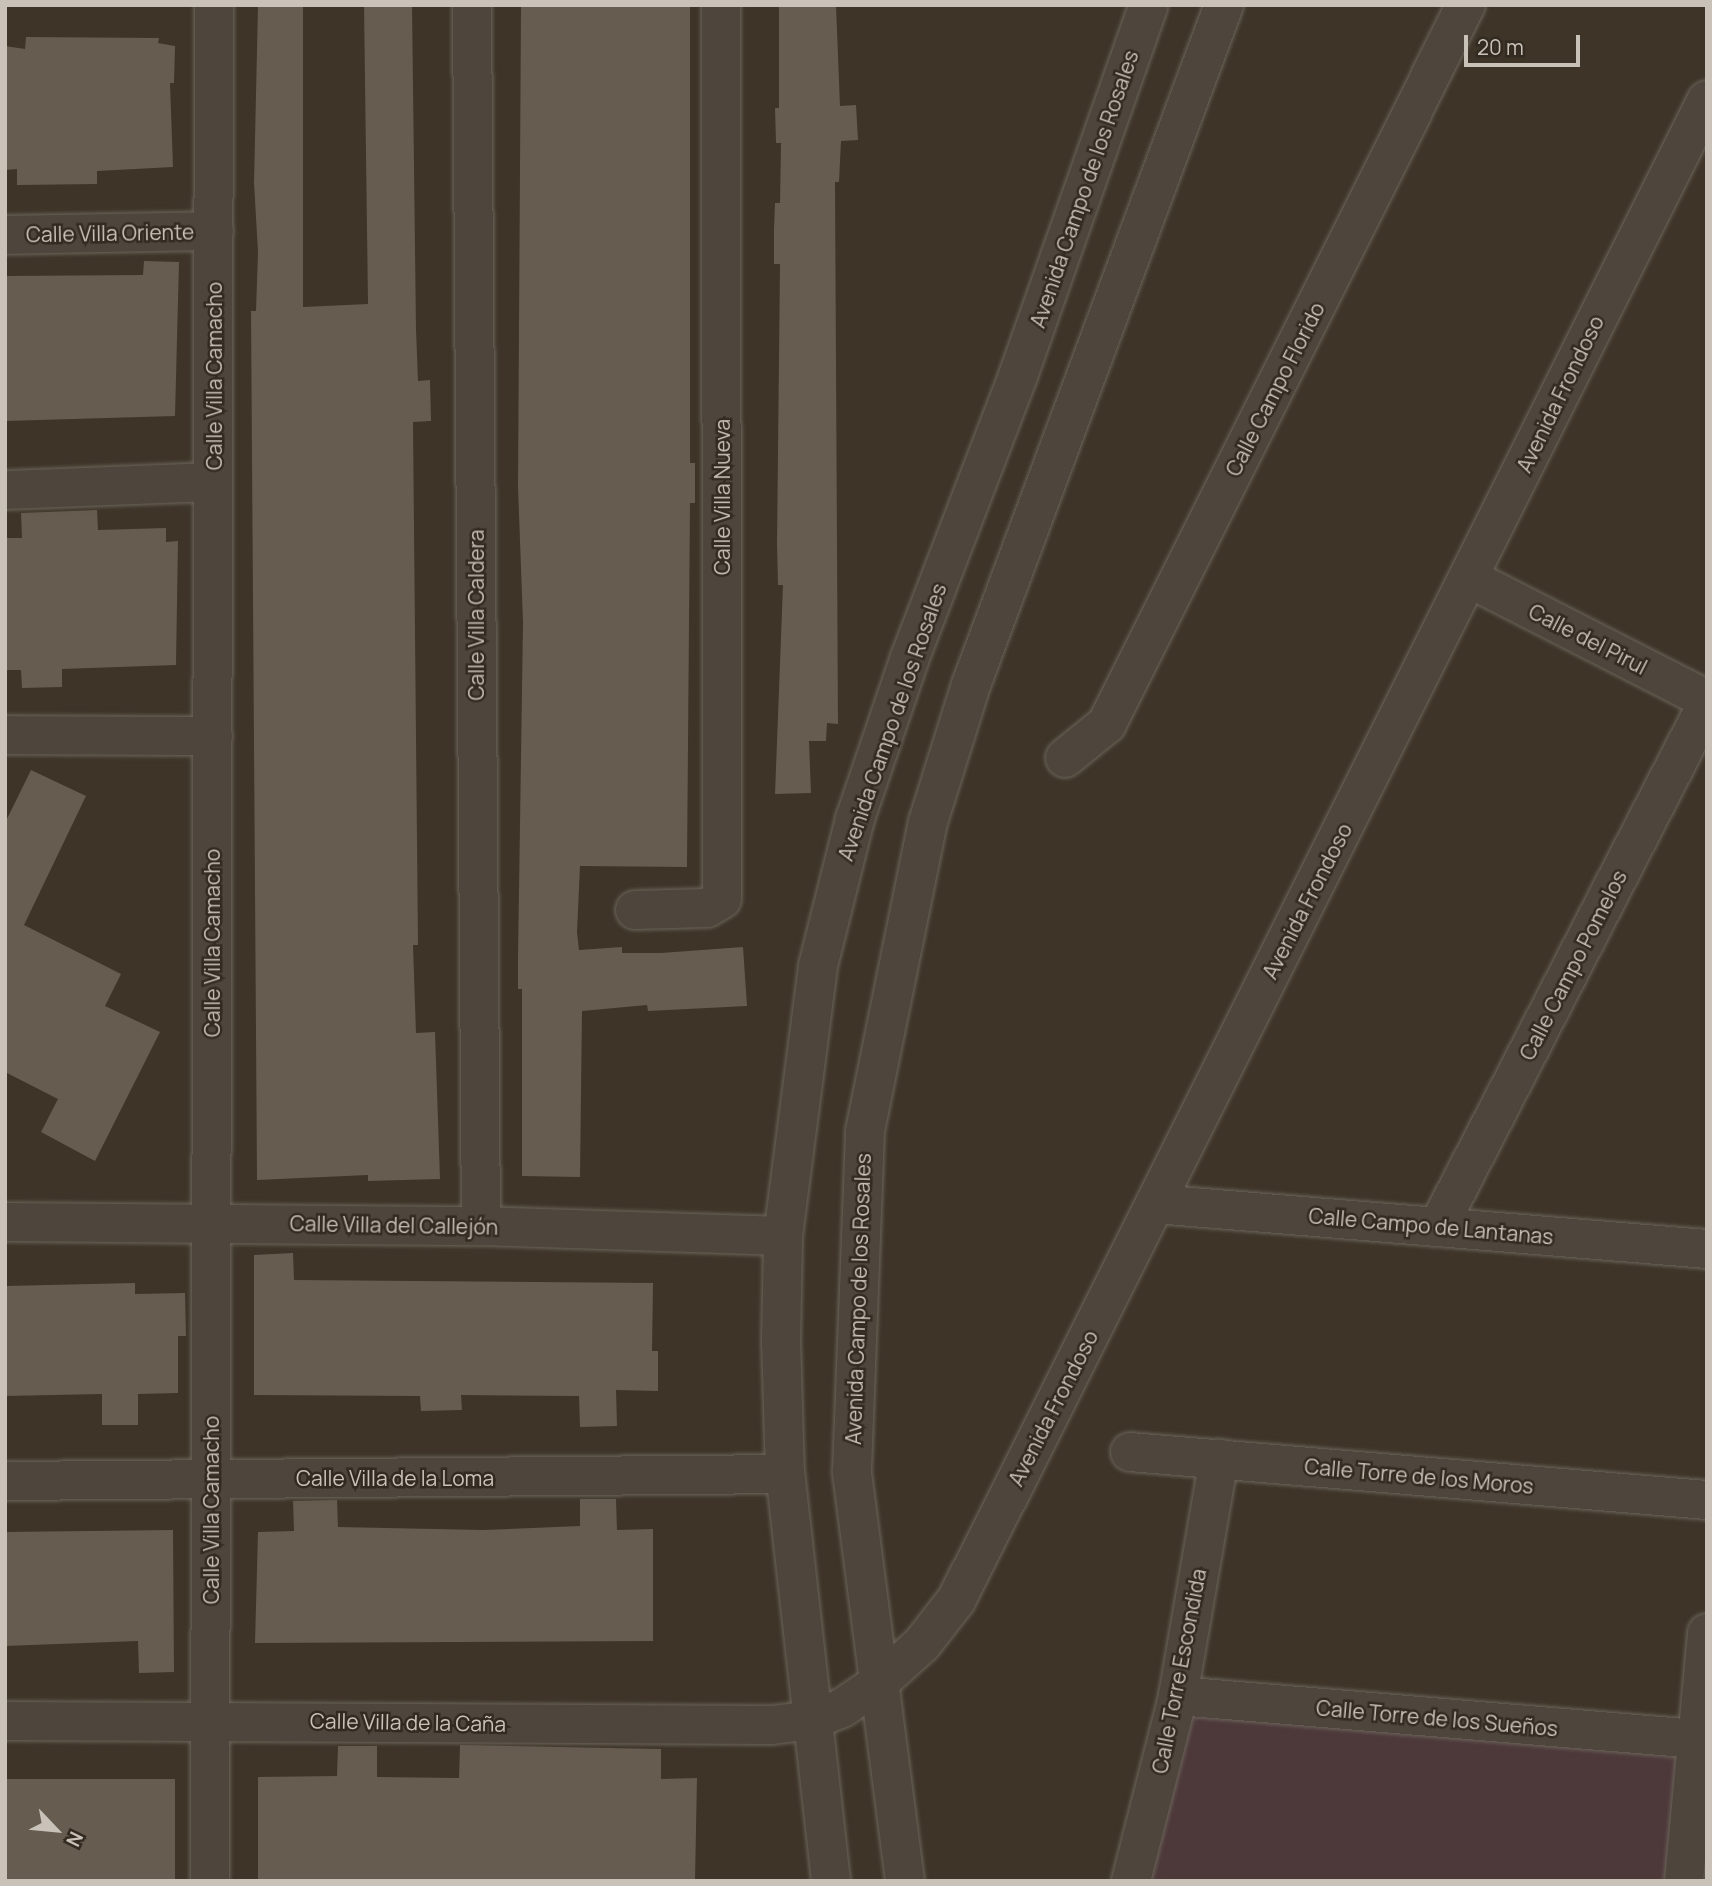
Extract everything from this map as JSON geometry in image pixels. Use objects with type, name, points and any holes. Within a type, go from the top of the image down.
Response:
[{"type":"street","name":"Calle Villa Camacho","points":[[210,1881],[214,5]]},
{"type":"street","name":"Calle Villa Caldera","points":[[472,5],[481,1226]]},
{"type":"street","name":"Calle Villa Nueva","points":[[635,910],[707,908],[722,899],[721,5]]},
{"type":"street","name":"Avenida Campo de los Rosales","points":[[811,1720],[785,1474],[783,1236],[818,966],[855,819],[1149,5]]},
{"type":"street","name":"Avenida Campo de los Rosales","points":[[879,1683],[852,1471],[865,1131],[895,966],[928,822],[971,685],[1224,5]]},
{"type":"street","name":"Calle Campo Florido","points":[[1065,758],[1107,724],[1466,5]]},
{"type":"street","name":"Avenida Frondoso","points":[[811,1720],[842,1709],[879,1683],[922,1644],[957,1599],[1707,100]]},
{"type":"street","name":"Calle Villa Oriente","points":[[5,235],[214,231]]},
{"type":"street","points":[[5,490],[213,482]]},
{"type":"street","name":"Calle del Pirul","points":[[1469,578],[1707,702]]},
{"type":"street","name":"Calle Campo Pomelos","points":[[1438,1227],[1707,702]]},
{"type":"street","points":[[5,735],[213,736]]},
{"type":"street","name":"Calle Campo de Lantanas","points":[[1155,1204],[1707,1249]]},
{"type":"street","name":"Calle Villa del Callejón","points":[[5,1222],[481,1226],[783,1236]]},
{"type":"street","name":"Calle Torre de los Moros","points":[[1130,1452],[1707,1500]]},
{"type":"street","name":"Calle Torre Escondida","points":[[1131,1881],[1178,1696],[1219,1459]]},
{"type":"street","name":"Calle Villa de la Loma","points":[[5,1481],[785,1474]]},
{"type":"street","points":[[1684,1881],[1707,1633]]},
{"type":"street","points":[[879,1683],[905,1881]]},
{"type":"street","name":"Calle Torre de los Sueños","points":[[1178,1696],[1697,1739]]},
{"type":"street","points":[[811,1720],[831,1881]]},
{"type":"street","name":"Calle Villa de la Caña","points":[[5,1721],[772,1725],[811,1720]]},
{"type":"shaded area","points":[[1188,1708],[1684,1751],[1672,1881],[1144,1881]]},
{"type":"building","points":[[258,5],[303,5],[303,307],[368,304],[364,5],[412,5],[418,381],[430,380],[431,421],[413,422],[418,945],[413,945],[416,1033],[435,1032],[440,1179],[368,1181],[368,1175],[257,1180],[251,311],[256,311],[258,252],[254,183]]},
{"type":"building","points":[[521,5],[690,5],[690,463],[695,463],[695,503],[690,503],[687,867],[580,866],[577,932],[579,950],[622,947],[622,953],[661,953],[743,947],[747,1006],[648,1011],[647,1005],[582,1011],[580,1177],[522,1176],[522,989],[518,989],[523,622],[518,487]]},
{"type":"building","points":[[779,5],[836,5],[840,106],[856,105],[858,140],[841,141],[839,182],[835,182],[838,724],[827,723],[826,741],[809,741],[811,793],[775,794],[783,585],[778,585],[777,544],[780,264],[774,264],[775,203],[780,203],[781,143],[776,143],[775,108],[779,108]]},
{"type":"building","points":[[26,37],[159,38],[158,43],[175,46],[174,83],[170,83],[173,167],[97,171],[97,184],[17,185],[17,169],[5,170],[5,46],[25,49]]},
{"type":"building","points":[[144,261],[179,262],[175,416],[5,421],[5,276],[143,275]]},
{"type":"building","points":[[97,510],[98,530],[166,528],[166,542],[178,541],[176,665],[62,669],[62,687],[22,688],[21,670],[5,670],[5,538],[22,538],[21,513]]},
{"type":"building","points":[[31,770],[86,796],[24,925],[121,974],[105,1006],[160,1032],[95,1161],[41,1132],[58,1099],[5,1072],[5,823]]},
{"type":"building","points":[[293,1253],[294,1280],[653,1283],[652,1351],[658,1351],[658,1391],[616,1390],[617,1426],[580,1427],[579,1396],[461,1395],[462,1410],[421,1411],[420,1396],[254,1395],[254,1255]]},
{"type":"building","points":[[135,1283],[135,1294],[185,1293],[186,1336],[178,1336],[178,1393],[138,1394],[138,1425],[102,1425],[102,1394],[5,1396],[5,1286]]},
{"type":"building","points":[[580,1499],[616,1499],[617,1530],[653,1529],[653,1641],[255,1643],[258,1532],[294,1531],[293,1501],[337,1500],[338,1527],[483,1530],[580,1526]]},
{"type":"building","points":[[173,1530],[174,1672],[139,1673],[138,1641],[5,1646],[5,1532]]},
{"type":"building","points":[[460,1745],[661,1749],[661,1779],[697,1778],[695,1881],[258,1881],[258,1777],[337,1776],[338,1746],[377,1746],[377,1777],[459,1778]]},
{"type":"building","points":[[5,1779],[175,1779],[175,1881],[5,1881]]}]
